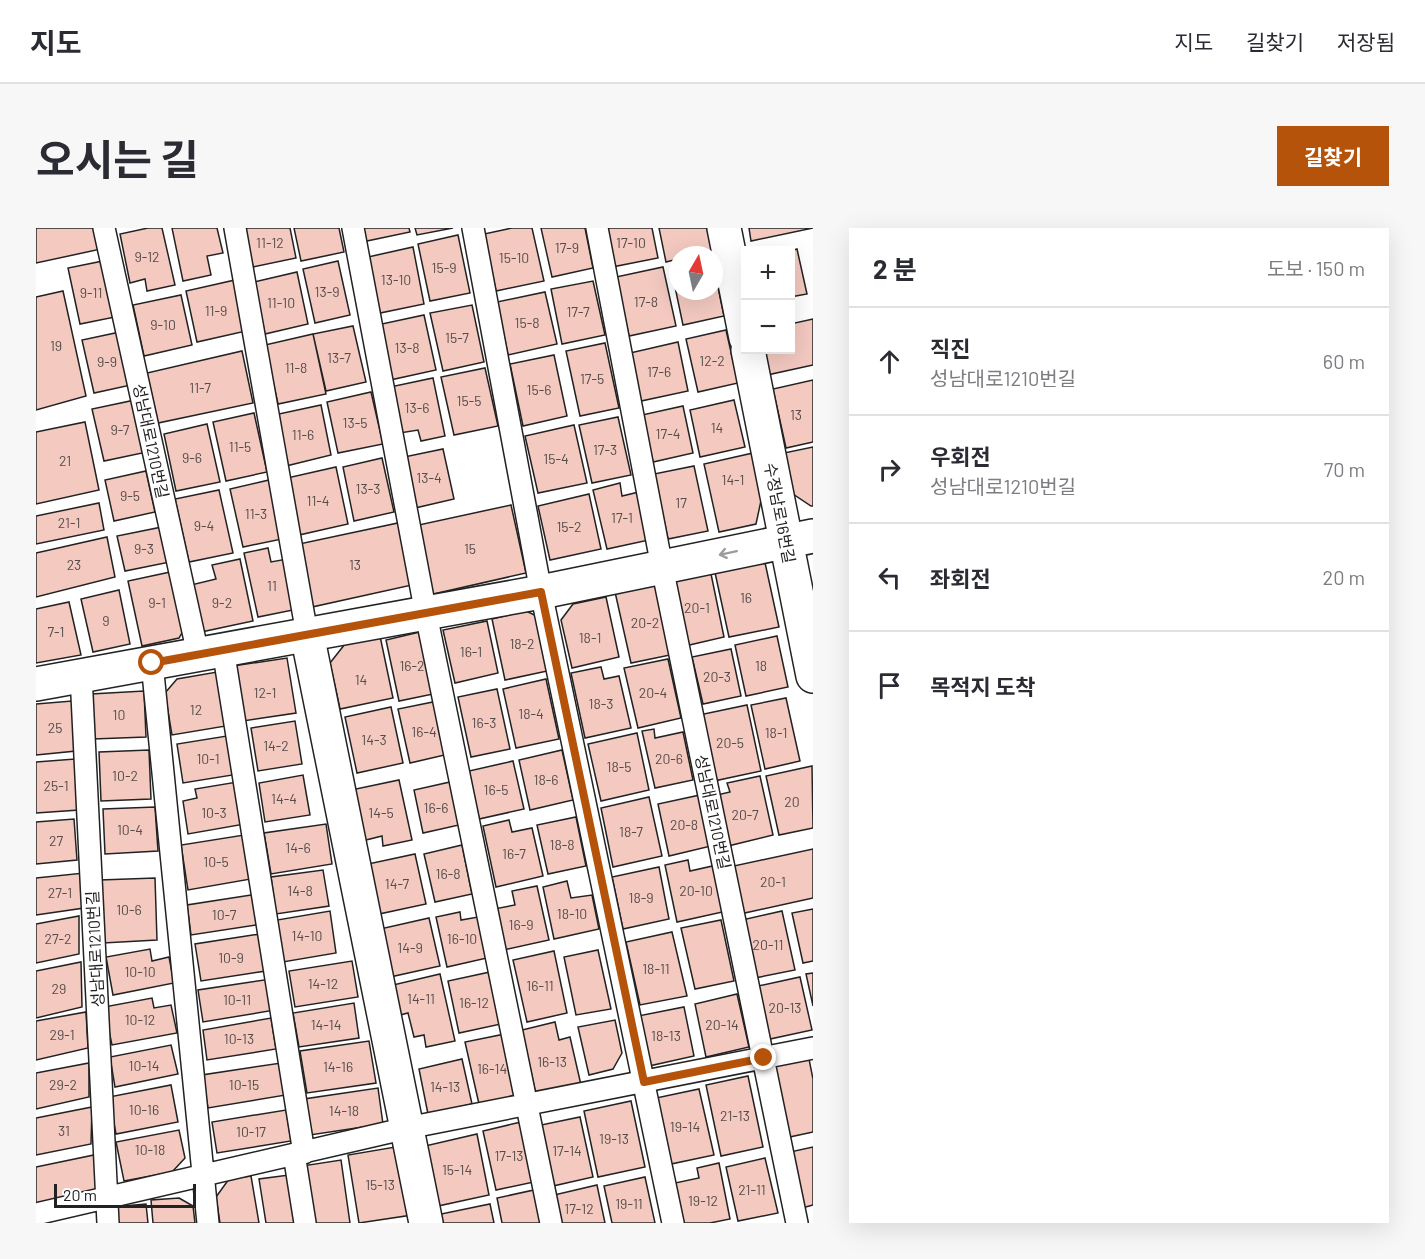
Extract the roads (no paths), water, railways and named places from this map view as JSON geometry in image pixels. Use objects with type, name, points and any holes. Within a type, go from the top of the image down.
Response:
[{"type":"street","points":[[724,228],[741,313]]},
{"type":"street","name":"수정남로16번길","points":[[749,354],[799,539],[813,676]]},
{"type":"street","points":[[36,684],[426,614],[799,539]]},
{"type":"street","points":[[307,634],[426,1223]]},
{"type":"lane","name":"성남대로1210번길","points":[[104,228],[211,652],[299,1154],[305,1223]]},
{"type":"lane","points":[[235,228],[307,634]]},
{"type":"lane","points":[[353,228],[426,614],[551,1223]]},
{"type":"lane","points":[[473,228],[541,592],[673,1223]]},
{"type":"lane","name":"성남대로1210번길","points":[[597,228],[662,567],[797,1223]]},
{"type":"lane","points":[[152,663],[208,1223]]},
{"type":"lane","name":"성남대로1210번길","points":[[81,675],[108,1223]]},
{"type":"lane","points":[[36,1214],[408,1128],[813,1048]]}]
